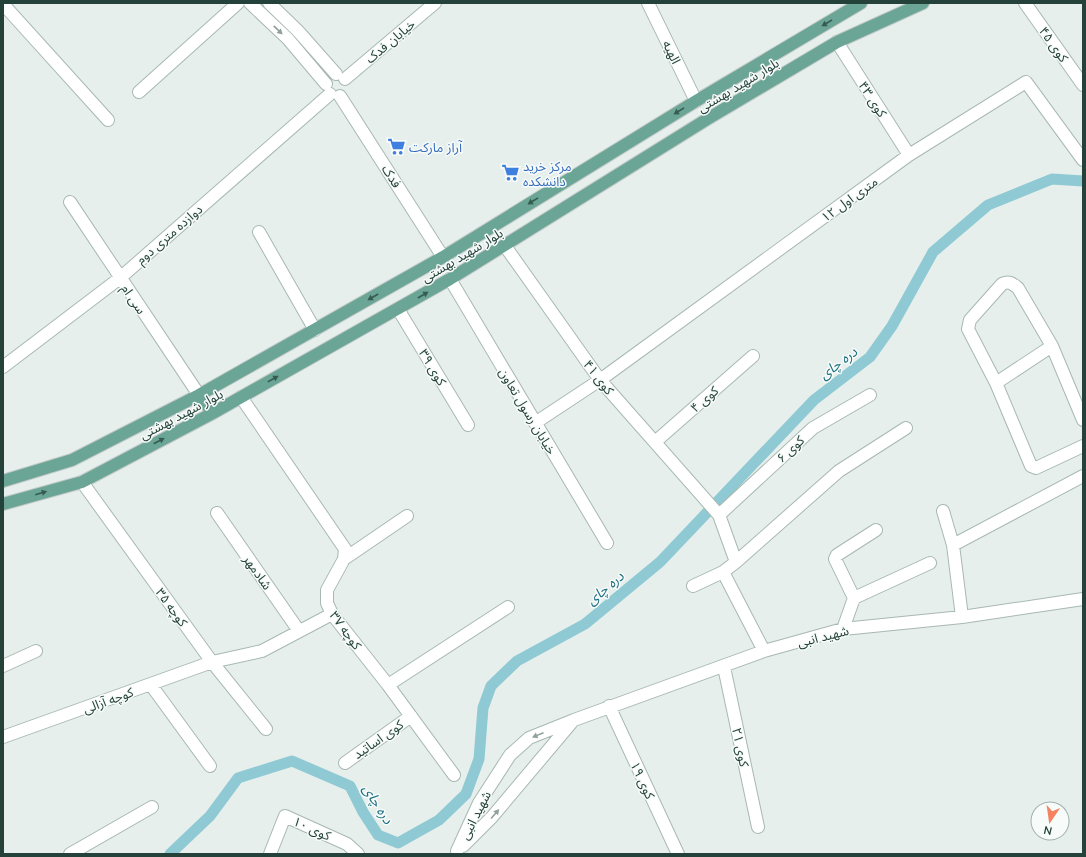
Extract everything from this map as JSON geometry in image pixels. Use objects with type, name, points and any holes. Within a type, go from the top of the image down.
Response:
[{"type":"main road","name":"بلوار شهید بهشتی","points":[[3,504],[82,482],[213,413],[450,279],[709,118],[836,42],[923,3]]},
{"type":"main road","name":"بلوار شهید بهشتی","points":[[3,481],[72,460],[199,395],[444,257],[696,101],[858,4]]},
{"type":"main road","points":[[199,395],[213,413]]},
{"type":"street","points":[[139,92],[238,3]]},
{"type":"street","name":"فدک","points":[[250,3],[288,39],[332,91],[444,257]]},
{"type":"street","points":[[269,3],[298,31],[341,76],[347,84],[347,89],[344,93],[332,91],[327,79],[331,76],[341,76]]},
{"type":"street","name":"خیابان فدک","points":[[341,76],[435,3]]},
{"type":"street","name":"الهیه","points":[[648,3],[696,101]]},
{"type":"street","name":"کوی ۴۵","points":[[1025,3],[1083,85]]},
{"type":"street","points":[[3,4],[108,120]]},
{"type":"street","name":"کوی ۴۳","points":[[836,42],[909,155]]},
{"type":"street","name":"۱۲ متری اول","points":[[536,423],[600,380],[909,155],[1026,82],[1083,160]]},
{"type":"street","name":"دوازده متری دوم","points":[[3,367],[120,278],[332,91]]},
{"type":"street","name":"سی ام","points":[[70,202],[199,395]]},
{"type":"street","points":[[259,232],[315,330]]},
{"type":"street","name":"کوی ۴۱","points":[[505,246],[600,380],[719,515]]},
{"type":"street","name":"خیابان رسول تعاون","points":[[450,279],[607,543]]},
{"type":"street","points":[[1083,420],[1052,346],[1018,288],[1012,283],[1007,282],[1002,284],[970,320],[968,329],[996,383],[1030,466],[1036,468],[1083,446]]},
{"type":"street","name":"کوی ۳۹","points":[[398,309],[468,425]]},
{"type":"street","points":[[996,383],[1052,346]]},
{"type":"street","name":"کوی ۴","points":[[655,442],[753,356]]},
{"type":"street","name":"کوی ۶","points":[[719,515],[812,428],[870,396]]},
{"type":"street","points":[[241,397],[344,549],[344,559]]},
{"type":"street","points":[[693,586],[723,572],[839,471],[906,428]]},
{"type":"street","points":[[953,545],[1083,476]]},
{"type":"street","name":"کوچه ۳۵","points":[[82,482],[212,662],[266,728]]},
{"type":"street","points":[[943,511],[953,545],[962,617]]},
{"type":"street","name":"شادمهر","points":[[217,514],[299,631]]},
{"type":"street","points":[[719,515],[736,562]]},
{"type":"street","points":[[344,559],[407,516]]},
{"type":"street","points":[[843,629],[854,598],[836,559],[837,555],[876,530]]},
{"type":"street","name":"کوچه ۳۷","points":[[344,559],[327,590],[327,603],[332,614],[388,685],[454,775]]},
{"type":"street","points":[[854,598],[930,563]]},
{"type":"street","points":[[723,572],[764,651]]},
{"type":"street","name":"شهید انبی","points":[[457,853],[479,803],[510,754],[529,738],[609,706],[724,667],[764,651],[843,629],[962,617],[1083,599]]},
{"type":"street","points":[[388,685],[508,607]]},
{"type":"street","name":"کوچه آزالی","points":[[3,738],[212,662],[262,651],[332,614]]},
{"type":"street","points":[[3,666],[36,651]]},
{"type":"street","name":"کوی ۲۱","points":[[724,667],[758,827]]},
{"type":"street","points":[[151,685],[210,766]]},
{"type":"street","name":"کوی ۱۹","points":[[609,706],[678,854]]},
{"type":"street","name":"کوی اساتید","points":[[345,762],[411,716]]},
{"type":"street","name":"شهید انبی","points":[[457,853],[492,817],[574,720]]},
{"type":"street","points":[[70,854],[152,807]]},
{"type":"street","name":"کوی ۱۰","points":[[270,854],[285,816],[348,844],[358,854]]},
{"type":"waterway","name":"دره چای","points":[[170,854],[210,816],[238,778],[292,761],[350,786],[363,812],[378,835],[398,843],[439,820],[466,794],[479,759],[483,708],[491,686],[517,661],[585,624],[660,562],[814,400],[870,357],[892,326],[933,252],[988,205],[1052,179],[1083,181]]},
{"type":"place","name":"آراز مارکت","points":[[396,147]]},
{"type":"place","name":"مرکز خرید دانشکده","points":[[510,173]]}]
